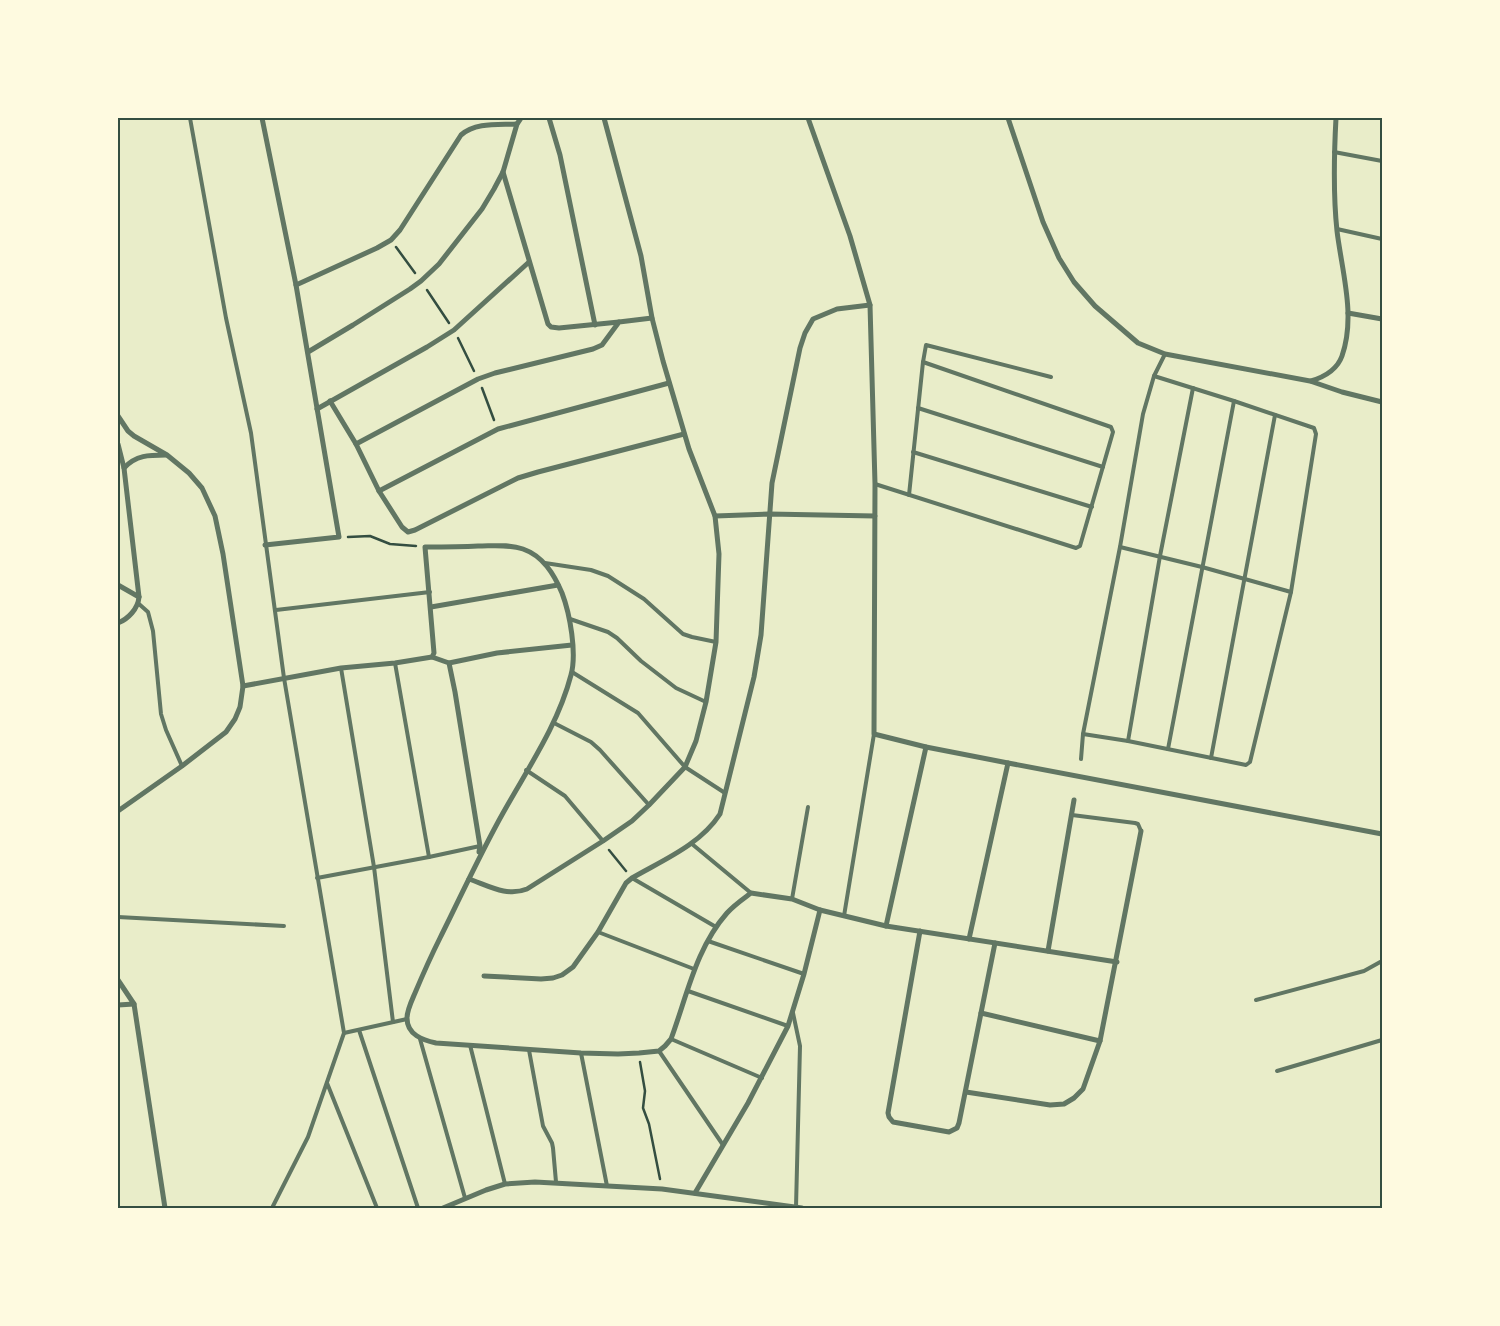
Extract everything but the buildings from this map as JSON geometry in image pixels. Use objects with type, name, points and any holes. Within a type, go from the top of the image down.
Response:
[{"type":"street","points":[[262,118],[296,286],[339,537],[265,545]]},
{"type":"street","points":[[308,352],[421,281],[439,264],[482,208],[503,172],[521,118]]},
{"type":"street","points":[[549,118],[560,155],[595,325]]},
{"type":"street","points":[[469,879],[509,893],[518,893],[528,889],[632,821],[650,805],[685,767],[696,741],[706,702],[716,642],[720,575],[715,516],[684,434],[669,384],[652,318],[641,256],[604,118]]},
{"type":"street","points":[[808,118],[850,236],[870,305],[875,484],[874,734],[1008,764],[1382,834]]},
{"type":"street","points":[[1008,118],[1043,222],[1059,258],[1074,282],[1095,306],[1138,343],[1165,354],[1310,381],[1342,392],[1382,402]]},
{"type":"street","points":[[1310,381],[1328,374],[1335,367],[1342,357],[1346,339],[1348,313],[1337,229],[1334,152],[1336,118]]},
{"type":"street","points":[[296,286],[390,240],[400,230],[460,135],[472,127],[518,124]]},
{"type":"street","points":[[503,172],[548,324],[551,327],[595,325],[652,318]]},
{"type":"street","points":[[317,409],[427,348],[454,330],[529,262]]},
{"type":"street","points":[[484,976],[541,979],[562,975],[573,967],[598,932],[626,884],[632,878],[692,844],[714,823],[720,814],[733,768],[754,677],[761,635],[772,483],[800,348],[805,333],[813,319],[837,309],[870,305]]},
{"type":"street","points":[[1348,313],[1382,319]]},
{"type":"street","points":[[356,444],[478,379],[602,345],[619,322]]},
{"type":"street","points":[[379,491],[498,429],[669,384]]},
{"type":"street","points":[[330,401],[356,444],[379,491],[402,527],[408,532],[518,478],[684,434]]},
{"type":"street","points":[[118,416],[128,431],[134,436],[167,455],[189,473],[202,488],[215,516],[223,554],[243,686],[240,707],[226,732],[182,766],[118,810]]},
{"type":"street","points":[[118,444],[124,468],[139,597],[139,604],[126,620],[118,623]]},
{"type":"street","points":[[124,468],[140,457],[167,455]]},
{"type":"street","points":[[715,516],[769,514],[875,516]]},
{"type":"street","points":[[432,657],[434,653],[425,547],[503,546],[522,549],[536,555],[545,563],[558,585],[570,619],[572,672],[565,697],[554,724],[479,855],[427,964],[407,1019],[413,1033],[420,1039],[436,1043],[581,1053],[639,1053],[659,1050],[671,1039],[694,970],[716,927],[734,906],[751,893],[792,899],[820,910],[886,926],[1116,962]]},
{"type":"street","points":[[118,585],[139,597]]},
{"type":"street","points":[[431,607],[558,585]]},
{"type":"street","points":[[243,686],[341,668],[395,663],[432,657],[449,663],[497,653],[572,645]]},
{"type":"street","points":[[449,663],[480,846],[479,855]]},
{"type":"street","points":[[886,926],[926,747]]},
{"type":"street","points":[[969,939],[1008,764]]},
{"type":"street","points":[[1048,951],[1074,800]]},
{"type":"street","points":[[966,1092],[1050,1105],[1064,1104],[1083,1089],[1100,1041],[1141,831]]},
{"type":"street","points":[[695,1193],[762,1078],[788,1026],[804,974],[820,910]]},
{"type":"street","points":[[920,932],[889,1117],[894,1122],[949,1132],[957,1128],[959,1123],[995,943]]},
{"type":"street","points":[[118,980],[134,1004],[165,1208]]},
{"type":"street","points":[[118,1006],[134,1004]]},
{"type":"street","points":[[981,1013],[1100,1041]]},
{"type":"street","points":[[443,1208],[505,1184],[556,1182],[662,1189],[802,1208]]},
{"type":"lane","points":[[190,118],[226,318],[251,433],[284,678],[344,1033],[308,1137],[272,1208]]},
{"type":"lane","points":[[1334,152],[1382,161]]},
{"type":"lane","points":[[1337,229],[1382,239]]},
{"type":"lane","points":[[909,495],[925,347],[928,345],[1051,377]]},
{"type":"lane","points":[[1081,759],[1083,734],[1120,547],[1143,414],[1154,376],[1165,354]]},
{"type":"lane","points":[[875,484],[1076,548],[1080,546],[1113,429],[923,362]]},
{"type":"lane","points":[[1083,734],[1128,741],[1246,765],[1250,762],[1291,592],[1316,431],[1314,428],[1276,415],[1154,376]]},
{"type":"lane","points":[[1128,741],[1160,556],[1193,388]]},
{"type":"lane","points":[[1168,749],[1234,401]]},
{"type":"lane","points":[[918,408],[1103,467]]},
{"type":"lane","points":[[1210,758],[1276,415]]},
{"type":"lane","points":[[913,452],[1092,507]]},
{"type":"lane","points":[[1120,547],[1202,567],[1291,592]]},
{"type":"lane","points":[[545,563],[590,570],[608,576],[644,599],[683,634],[692,638],[716,642]]},
{"type":"lane","points":[[276,610],[430,592]]},
{"type":"lane","points":[[139,604],[148,612],[152,631],[161,714],[182,766]]},
{"type":"lane","points":[[570,619],[608,632],[676,688],[706,702]]},
{"type":"lane","points":[[395,663],[429,857]]},
{"type":"lane","points":[[341,668],[374,867],[393,1022]]},
{"type":"lane","points":[[572,672],[638,712],[685,767],[725,793]]},
{"type":"lane","points":[[554,724],[591,742],[650,805]]},
{"type":"lane","points":[[844,916],[874,734]]},
{"type":"lane","points":[[526,770],[565,796],[603,841]]},
{"type":"lane","points":[[792,899],[808,806]]},
{"type":"lane","points":[[1072,814],[1135,823],[1138,824],[1141,831]]},
{"type":"lane","points":[[692,844],[751,893]]},
{"type":"lane","points":[[317,878],[480,846]]},
{"type":"lane","points":[[632,878],[716,927]]},
{"type":"lane","points":[[118,917],[284,926]]},
{"type":"lane","points":[[598,932],[694,970]]},
{"type":"lane","points":[[708,941],[804,974]]},
{"type":"lane","points":[[1256,1000],[1364,971],[1382,961]]},
{"type":"lane","points":[[688,991],[788,1026]]},
{"type":"lane","points":[[793,1012],[800,1046],[796,1208]]},
{"type":"lane","points":[[344,1033],[407,1019]]},
{"type":"lane","points":[[359,1030],[418,1208]]},
{"type":"lane","points":[[420,1039],[465,1198]]},
{"type":"lane","points":[[671,1039],[762,1078]]},
{"type":"lane","points":[[1276,1071],[1382,1040]]},
{"type":"lane","points":[[470,1045],[505,1184]]},
{"type":"lane","points":[[529,1050],[543,1126],[552,1143],[556,1182]]},
{"type":"lane","points":[[659,1050],[723,1145]]},
{"type":"lane","points":[[581,1053],[607,1186]]},
{"type":"lane","points":[[327,1082],[376,1208]]},
{"type":"path","points":[[390,240],[421,281],[454,330],[478,379],[498,429]]},
{"type":"path","points":[[339,537],[370,536],[390,544],[425,547]]},
{"type":"path","points":[[603,841],[632,878]]},
{"type":"path","points":[[639,1053],[645,1091],[643,1108],[649,1124],[662,1189]]}]
